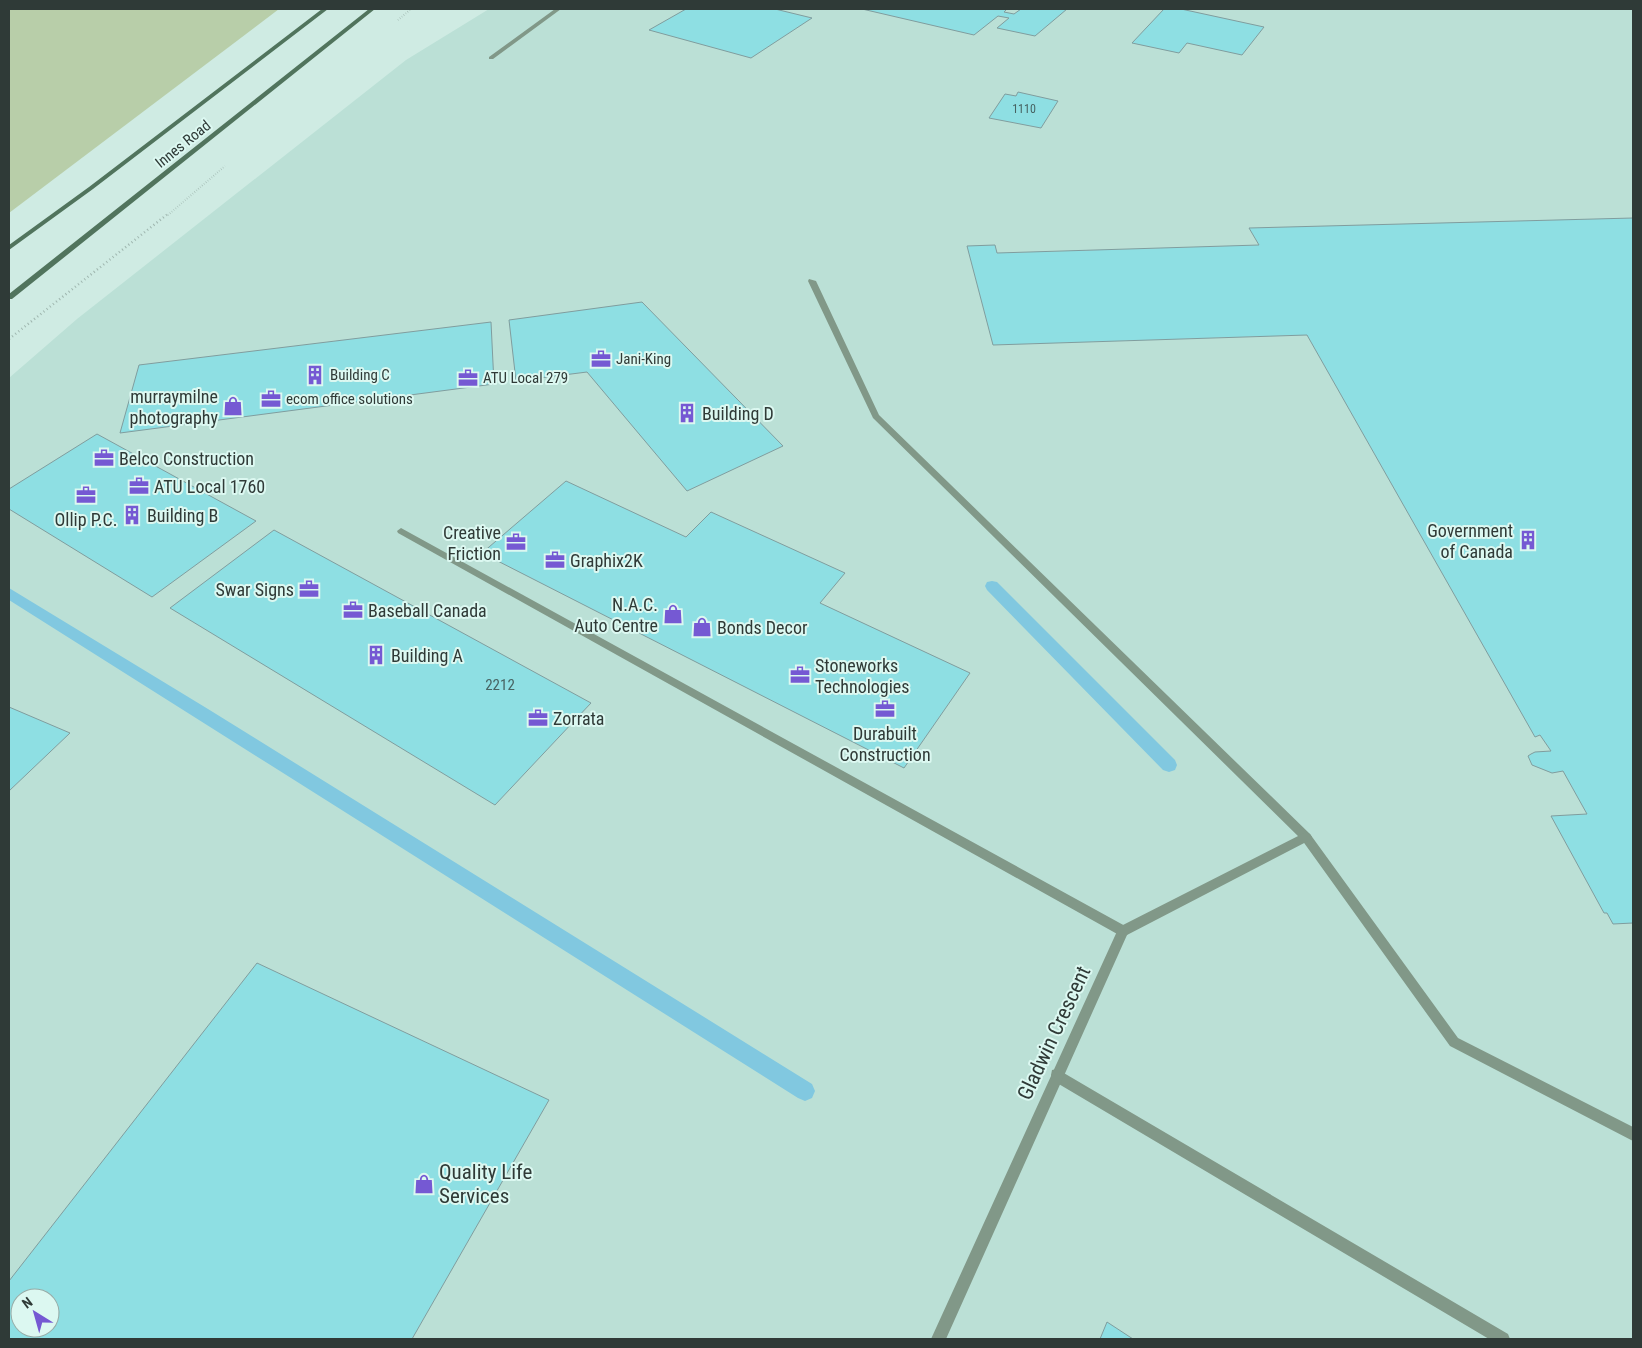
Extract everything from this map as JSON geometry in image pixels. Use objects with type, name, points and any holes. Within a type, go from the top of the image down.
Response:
[{"type":"main road","name":"Innes Road","points":[[9,248],[91,188],[325,9]]},
{"type":"main road","name":"Innes Road","points":[[9,297],[372,9]]},
{"type":"street","points":[[491,58],[558,9]]},
{"type":"street","points":[[812,281],[876,416],[1306,837],[1454,1042],[1633,1134]]},
{"type":"street","points":[[401,531],[1123,930],[1306,837]]},
{"type":"street","name":"Gladwin Crescent","points":[[938,1339],[1123,930]]},
{"type":"street","points":[[1057,1075],[1503,1339]]},
{"type":"shaded area","points":[[279,9],[9,213],[9,10]]},
{"type":"shaded area","points":[[489,9],[1633,9],[1633,1339],[9,1339],[9,378],[77,319],[406,60]]},
{"type":"building","points":[[686,9],[775,9],[812,18],[751,58],[649,30]]},
{"type":"building","points":[[862,9],[1007,9],[1004,12],[1014,14],[1021,9],[1067,9],[1035,36],[997,28],[1009,18],[998,16],[974,35]]},
{"type":"building","points":[[1164,9],[1181,9],[1264,27],[1242,55],[1187,43],[1179,53],[1132,43]]},
{"type":"building","points":[[1018,92],[1058,101],[1041,128],[989,118],[1005,94],[1016,96]]},
{"type":"building","name":"Government of Canada","points":[[1633,218],[1633,923],[1613,924],[1607,913],[1604,913],[1551,816],[1587,814],[1563,771],[1552,773],[1532,765],[1528,756],[1535,752],[1551,751],[1540,735],[1535,737],[1307,335],[993,345],[967,246],[995,245],[997,253],[1259,245],[1249,228]]},
{"type":"building","name":"Building D","points":[[642,302],[783,446],[687,491],[587,372],[516,381],[509,320]]},
{"type":"building","name":"Building C","points":[[491,322],[494,384],[120,433],[139,365]]},
{"type":"building","name":"Building B","points":[[97,434],[256,521],[152,597],[9,509],[9,489]]},
{"type":"building","points":[[566,481],[686,537],[711,512],[845,573],[820,603],[970,673],[904,768],[482,553]]},
{"type":"building","name":"Building A","points":[[274,530],[591,703],[495,805],[170,608]]},
{"type":"building","points":[[9,707],[70,733],[9,791]]},
{"type":"building","points":[[257,963],[549,1100],[412,1339],[9,1339],[9,1281]]},
{"type":"building","points":[[1107,1322],[1133,1339],[1100,1339]]},
{"type":"waterway","points":[[992,586],[1169,765]]},
{"type":"waterway","points":[[9,593],[805,1091]]},
{"type":"place","name":"Jani-King","points":[[601,359]]},
{"type":"place","name":"Building C","points":[[315,375]]},
{"type":"place","name":"ATU Local 279","points":[[468,378]]},
{"type":"place","name":"ecom office solutions","points":[[271,399]]},
{"type":"place","name":"murraymilne photography","points":[[233,406]]},
{"type":"place","name":"Building D","points":[[687,413]]},
{"type":"place","name":"Belco Construction","points":[[104,458]]},
{"type":"place","name":"ATU Local 1760","points":[[139,486]]},
{"type":"place","name":"Ollip P.C.","points":[[86,495]]},
{"type":"place","name":"Building B","points":[[132,515]]},
{"type":"place","name":"Government of Canada","points":[[1528,540]]},
{"type":"place","name":"Creative Friction","points":[[516,542]]},
{"type":"place","name":"Graphix2K","points":[[555,560]]},
{"type":"place","name":"Swar Signs","points":[[309,589]]},
{"type":"place","name":"Baseball Canada","points":[[353,610]]},
{"type":"place","name":"N.A.C. Auto Centre","points":[[673,614]]},
{"type":"place","name":"Bonds Decor","points":[[702,627]]},
{"type":"place","name":"Building A","points":[[376,655]]},
{"type":"place","name":"Stoneworks Technologies","points":[[800,675]]},
{"type":"place","name":"Durabuilt Construction","points":[[885,709]]},
{"type":"place","name":"Zorrata","points":[[538,718]]},
{"type":"place","name":"Quality Life Services","points":[[424,1184]]}]
